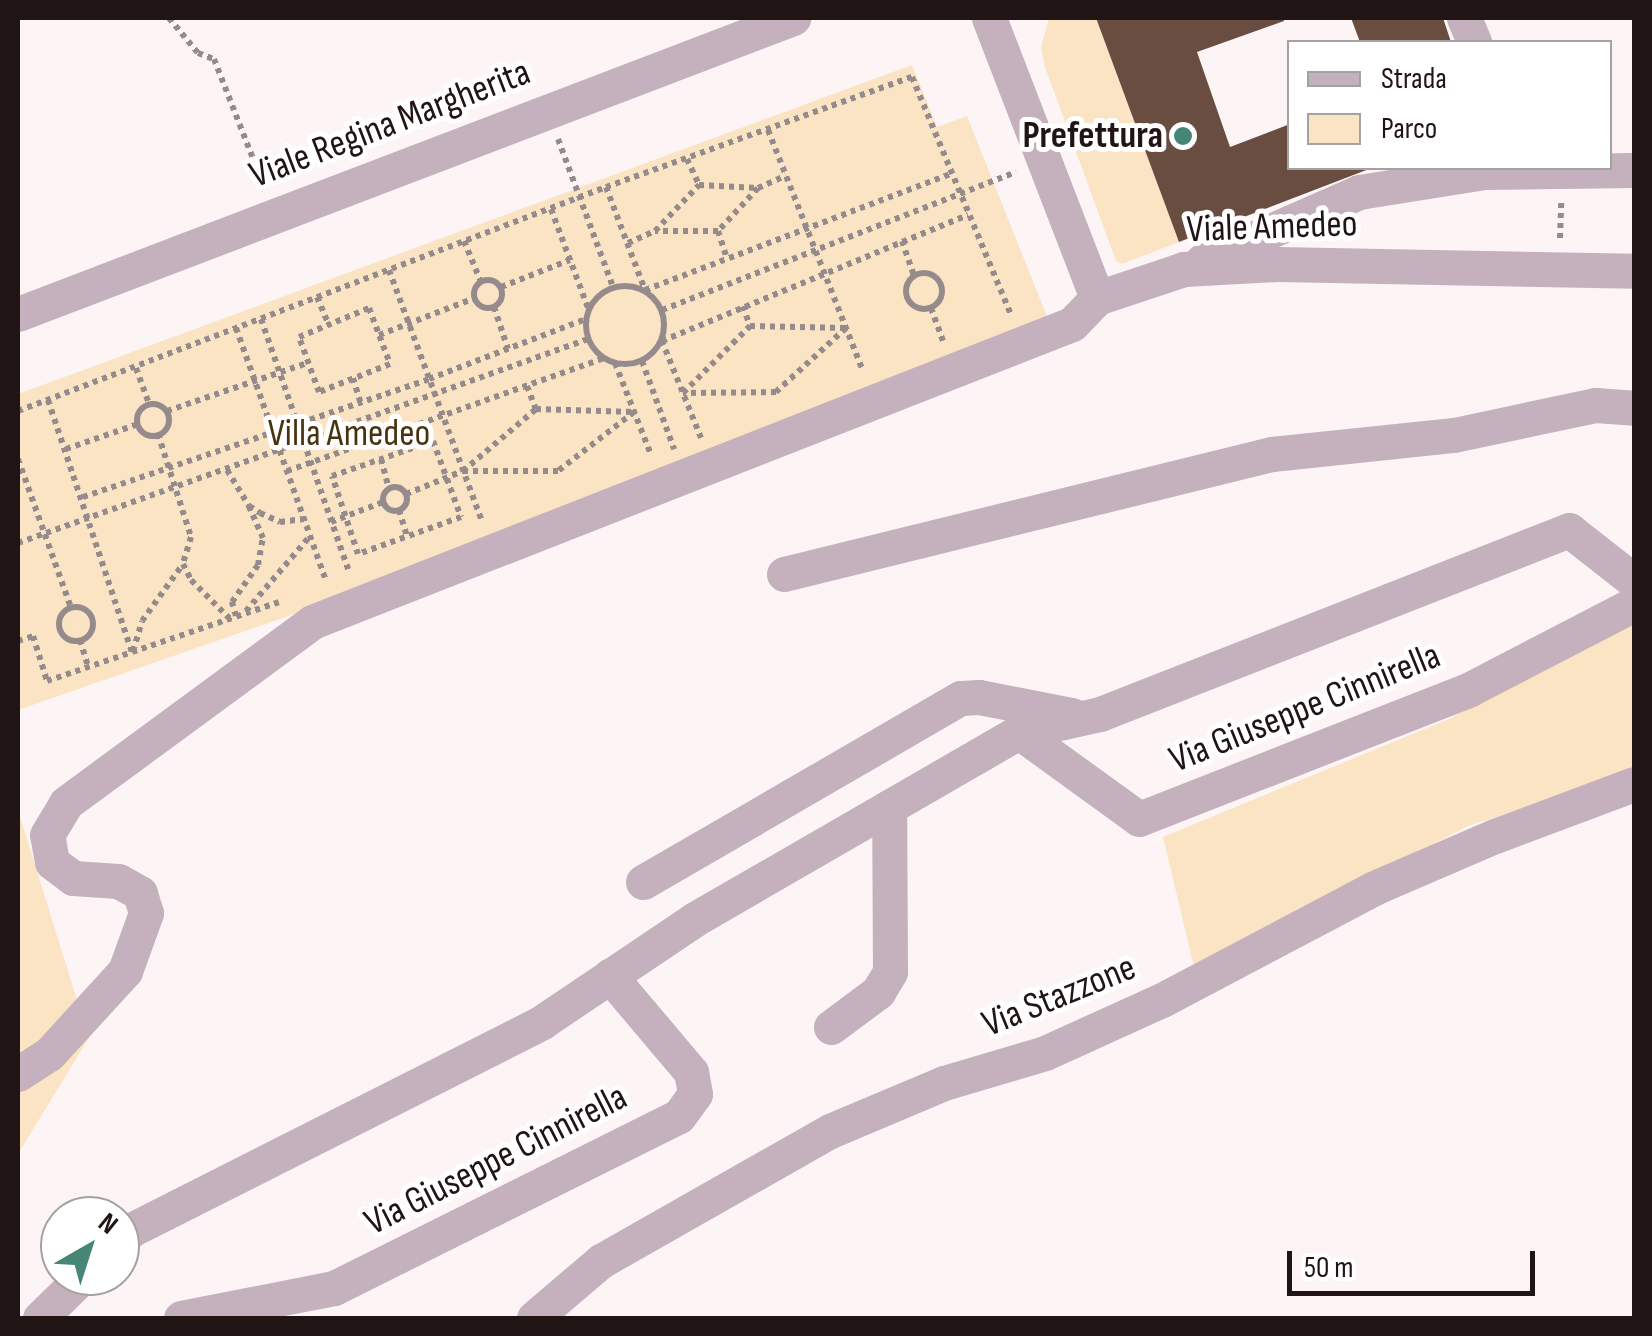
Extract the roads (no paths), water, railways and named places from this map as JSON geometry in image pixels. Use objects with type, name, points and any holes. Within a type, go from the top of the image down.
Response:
[{"type":"street","name":"Viale Regina Margherita","points":[[18,314],[794,18]]},
{"type":"street","points":[[18,1074],[49,1054],[126,970],[146,913],[140,893],[118,882],[74,878],[52,862],[47,835],[66,804],[312,622],[1072,324],[1098,298],[989,18]]},
{"type":"street","points":[[1184,269],[1359,192],[1509,170]]},
{"type":"street","name":"Viale Amedeo","points":[[1098,298],[1184,269],[1277,264],[1634,271]]},
{"type":"street","points":[[784,574],[1272,454],[1454,435],[1595,405],[1634,408]]},
{"type":"street","name":"Via Giuseppe Cinnirella","points":[[1082,717],[1569,530],[1634,581]]},
{"type":"street","name":"Via Giuseppe Cinnirella","points":[[1019,732],[1139,820],[1470,688],[1634,604]]},
{"type":"street","points":[[643,882],[961,698],[979,696],[1082,717]]},
{"type":"street","points":[[140,1225],[542,1022],[695,919],[1019,732],[1082,717]]},
{"type":"street","name":"Via Stazzone","points":[[534,1318],[601,1261],[830,1130],[944,1084],[1045,1053],[1162,1000],[1374,888],[1495,836],[1634,784]]},
{"type":"street","points":[[831,1027],[878,992],[890,972],[888,807]]},
{"type":"street","name":"Via Giuseppe Cinnirella","points":[[181,1318],[334,1288],[679,1116],[695,1094],[690,1072],[610,976]]},
{"type":"street","points":[[40,1318],[63,1296]]},
{"type":"place","name":"Prefettura","points":[[1183,136]]},
{"type":"park label","name":"Villa Amedeo","points":[[349,434]]}]
